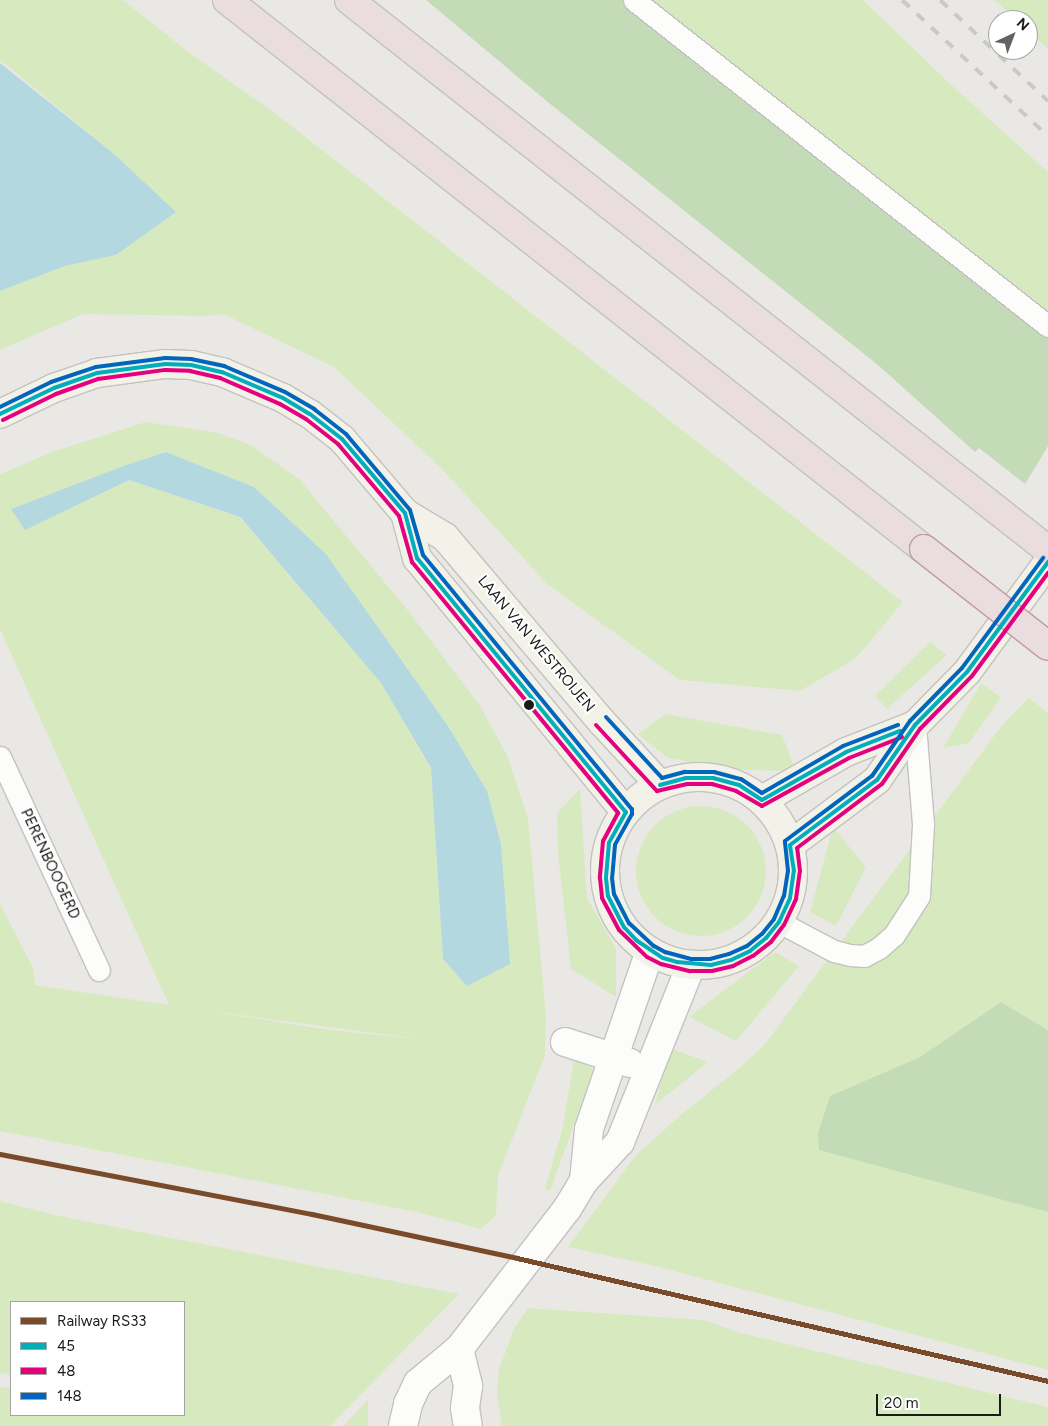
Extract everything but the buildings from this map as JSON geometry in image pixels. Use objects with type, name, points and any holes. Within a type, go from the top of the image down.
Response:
[{"type":"highway","points":[[227,0],[1048,646]]},
{"type":"highway","points":[[349,0],[1048,550]]},
{"type":"street","name":"LAAN VAN WESTROIJEN","points":[[0,414],[54,388],[97,373],[166,364],[190,365],[222,372],[283,398],[310,414],[342,439],[405,513],[445,537],[615,737],[660,785]]},
{"type":"street","name":"LAAN VAN WESTROIJEN","points":[[405,513],[417,558],[626,812]]},
{"type":"street","points":[[790,845],[877,780],[915,725],[967,672],[1048,562]]},
{"type":"street","points":[[762,800],[846,752],[915,725]]},
{"type":"street","points":[[686,778],[713,778],[739,786],[762,800],[784,828],[790,845],[794,871],[790,898],[779,922],[766,938],[738,957],[711,965],[691,965],[663,958],[650,951],[624,927],[608,896],[606,878],[609,843],[626,812],[642,796],[660,785],[686,778]]},
{"type":"street","points":[[584,1181],[589,1130],[650,951]]},
{"type":"street","points":[[404,1426],[408,1404],[418,1383],[459,1349],[561,1216],[584,1181],[620,1142],[691,965]]},
{"type":"street","points":[[565,1042],[649,1070]]},
{"type":"street","points":[[459,1349],[468,1386],[465,1408],[468,1426]]},
{"type":"lane","points":[[634,0],[1048,326]]},
{"type":"lane","points":[[779,922],[834,951],[850,955],[864,956],[879,948],[894,935],[919,896],[923,824],[915,725]]},
{"type":"lane","name":"PERENBOOGERD","points":[[0,757],[99,970]]},
{"type":"green space","points":[[0,0],[123,0],[187,51],[272,111],[903,602],[856,658],[800,691],[680,680],[547,584],[443,470],[334,367],[223,314],[208,316],[83,314],[0,350],[0,291],[65,266],[116,255],[176,212],[113,153],[0,60]]},
{"type":"green space","points":[[426,0],[623,0],[1048,337],[1048,446],[1025,484],[979,448],[975,452],[878,365],[549,103]]},
{"type":"green space","points":[[648,0],[863,0],[946,80],[1048,172],[1048,315]]},
{"type":"green space","points":[[995,0],[1048,0],[1048,49],[1038,40],[1038,10],[1006,10]]},
{"type":"green space","points":[[146,422],[218,433],[251,445],[300,480],[410,613],[480,706],[508,757],[528,819],[546,1015],[545,1055],[498,1176],[496,1215],[481,1229],[417,1212],[0,1131],[0,904],[33,968],[35,985],[169,1005],[0,629],[0,474],[55,451]],"holes":[[[166,452],[254,487],[326,554],[448,726],[487,791],[501,844],[443,959],[431,769],[381,683],[239,517],[129,480],[11,509],[126,465]],[[203,1010],[425,1040],[323,1029]]]},
{"type":"green space","points":[[930,642],[947,655],[887,709],[875,696]]},
{"type":"green space","points":[[981,683],[1001,697],[969,743],[943,748]]},
{"type":"green space","points":[[1029,698],[1048,713],[1048,1030],[1001,1002],[920,1057],[830,1096],[820,1150],[1048,1212],[1048,1370],[655,1266],[568,1247],[636,1155],[682,1114],[743,1065],[765,1044],[1003,724]]},
{"type":"green space","points":[[665,714],[782,735],[796,771],[745,770],[668,758],[638,734]]},
{"type":"green space","points":[[580,789],[587,898],[616,949],[616,997],[571,969],[558,853],[557,813]]},
{"type":"green space","points":[[701,806],[714,807],[726,811],[747,825],[761,846],[765,858],[765,884],[761,896],[747,917],[726,931],[714,935],[701,936],[688,935],[676,931],[655,917],[641,896],[637,884],[636,871],[637,858],[641,846],[655,825],[676,811],[688,807]]},
{"type":"green space","points":[[833,827],[866,867],[836,926],[810,912]]},
{"type":"green space","points":[[775,952],[799,966],[736,1041],[689,1017]]},
{"type":"green space","points":[[1001,1002],[1048,1030],[1048,1212],[819,1150],[818,1133],[830,1096],[920,1057]]},
{"type":"green space","points":[[670,1048],[708,1062],[655,1105]]},
{"type":"green space","points":[[574,1059],[594,1069],[550,1191],[545,1188],[562,1131]]},
{"type":"green space","points":[[0,1201],[59,1216],[459,1294],[330,1426],[0,1426],[0,1387],[10,1388],[10,1416],[185,1416],[185,1301],[10,1301],[10,1375],[0,1373]]},
{"type":"green space","points":[[528,1308],[704,1320],[741,1333],[1048,1407],[1048,1426],[502,1426],[497,1393],[499,1369],[514,1329]]},
{"type":"green space","points":[[368,1400],[368,1426],[343,1426]]},
{"type":"water","points":[[0,63],[113,153],[176,212],[116,255],[65,266],[0,291]]},
{"type":"water","points":[[166,452],[254,487],[326,554],[448,726],[487,791],[501,844],[510,964],[467,986],[443,959],[431,768],[381,683],[240,517],[129,480],[25,530],[11,509],[126,465]]},
{"type":"railway","points":[[902,0],[1048,136]]},
{"type":"railway","points":[[940,0],[1048,101]]},
{"type":"rail line","name":"RS33","points":[[0,1154],[312,1214],[517,1258],[1048,1381]]},
{"type":"transit line","name":"148","points":[[0,407],[51,382],[96,367],[165,358],[191,359],[224,366],[285,392],[314,409],[346,434],[410,510],[423,555],[632,809],[632,814],[615,845],[612,878],[614,894],[629,923],[654,946],[665,952],[692,959],[710,959],[729,954],[747,946],[762,934],[774,919],[784,896],[788,871],[785,841],[872,776],[910,721],[962,668],[1043,558]]},
{"type":"transit line","name":"45","points":[[0,414],[54,388],[97,373],[165,364],[191,365],[222,372],[283,398],[310,414],[342,439],[405,513],[417,558],[626,812]]},
{"type":"transit line","name":"48","points":[[3,420],[56,394],[98,379],[165,370],[190,371],[220,378],[280,404],[306,419],[338,444],[399,516],[412,562],[618,813],[603,841],[600,878],[602,898],[619,930],[647,957],[661,964],[690,971],[712,971],[733,966],[753,956],[771,942],[784,925],[796,899],[800,871],[797,848],[882,784],[920,729],[972,676],[1048,573]]},
{"type":"transit line","name":"45","points":[[790,845],[877,780],[915,725],[967,672],[1048,562]]},
{"type":"transit line","name":"148","points":[[606,717],[662,778],[685,772],[714,772],[741,779],[762,793],[843,746],[898,725]]},
{"type":"transit line","name":"48","points":[[596,725],[657,791],[687,784],[712,784],[736,791],[762,806],[849,758],[902,737]]},
{"type":"transit line","name":"45","points":[[762,800],[846,752],[900,731]]},
{"type":"transit line","name":"45","points":[[660,785],[686,778],[713,778],[739,785],[762,800]]},
{"type":"transit line","name":"45","points":[[626,812],[609,843],[606,878],[608,896],[624,927],[636,940],[663,958],[677,962],[711,965],[731,960],[750,951],[766,938],[779,922],[790,898],[794,871],[790,845]]}]
